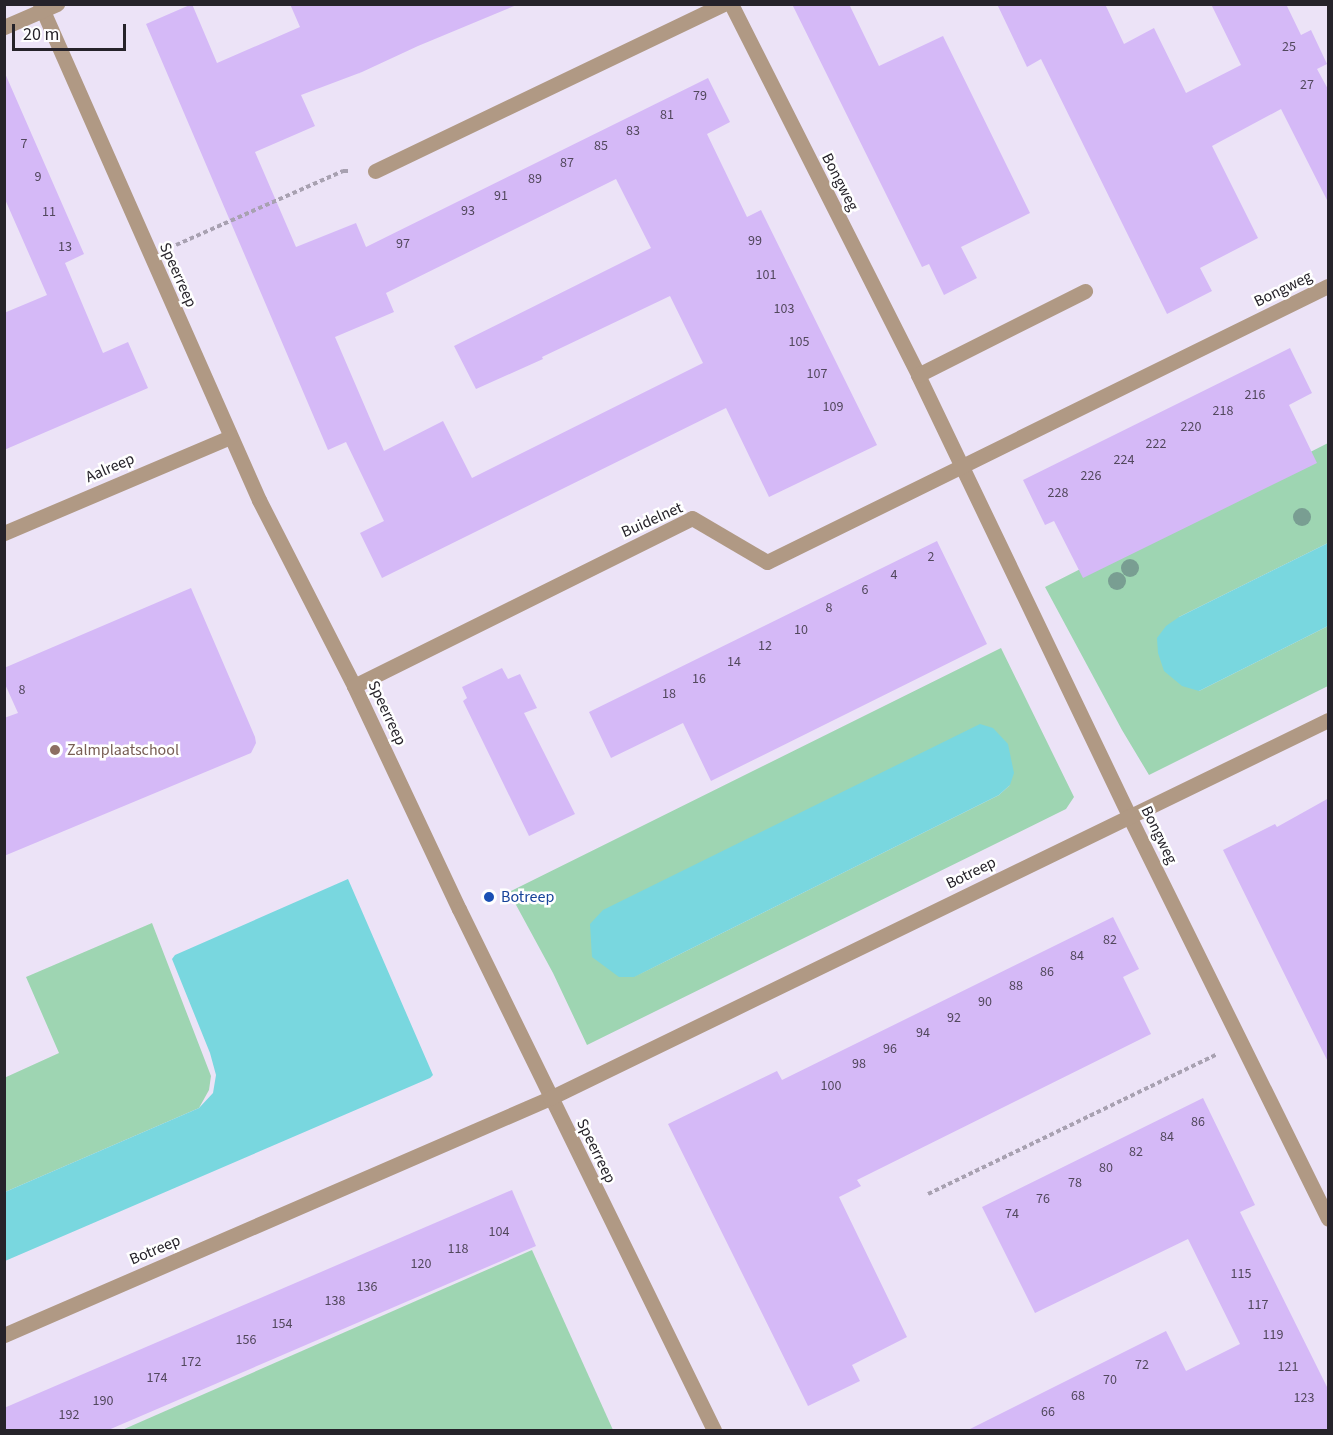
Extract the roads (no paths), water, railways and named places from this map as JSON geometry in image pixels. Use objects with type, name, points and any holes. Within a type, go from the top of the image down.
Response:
[{"type":"street","points":[[375,171],[723,4]]},
{"type":"street","name":"Bongweg","points":[[731,4],[918,375],[1129,816],[1329,1218]]},
{"type":"street","points":[[4,27],[47,6]]},
{"type":"street","name":"Speerreep","points":[[47,6],[150,256],[259,500],[354,686],[550,1098],[714,1431]]},
{"type":"street","name":"Bongweg","points":[[961,465],[1329,286]]},
{"type":"street","points":[[918,375],[1085,291]]},
{"type":"street","name":"Aalreep","points":[[4,533],[230,437]]},
{"type":"street","name":"Buidelnet","points":[[354,686],[692,518],[767,562],[961,465]]},
{"type":"street","name":"Botreep","points":[[4,1335],[550,1098],[1329,720]]},
{"type":"water","points":[[1328,543],[1328,626],[1199,691],[1182,686],[1164,671],[1158,653],[1157,638],[1166,626],[1179,617]]},
{"type":"water","points":[[980,724],[993,728],[1008,744],[1014,773],[1010,785],[999,795],[634,977],[619,977],[592,957],[590,924],[603,910]]},
{"type":"water","points":[[348,879],[433,1075],[5,1261],[5,1192],[199,1108],[213,1093],[216,1075],[210,1053],[172,959],[175,955]]},
{"type":"place","name":"Zalmplaatschool","points":[[55,750]]},
{"type":"place","name":"Botreep","points":[[489,897]]}]
